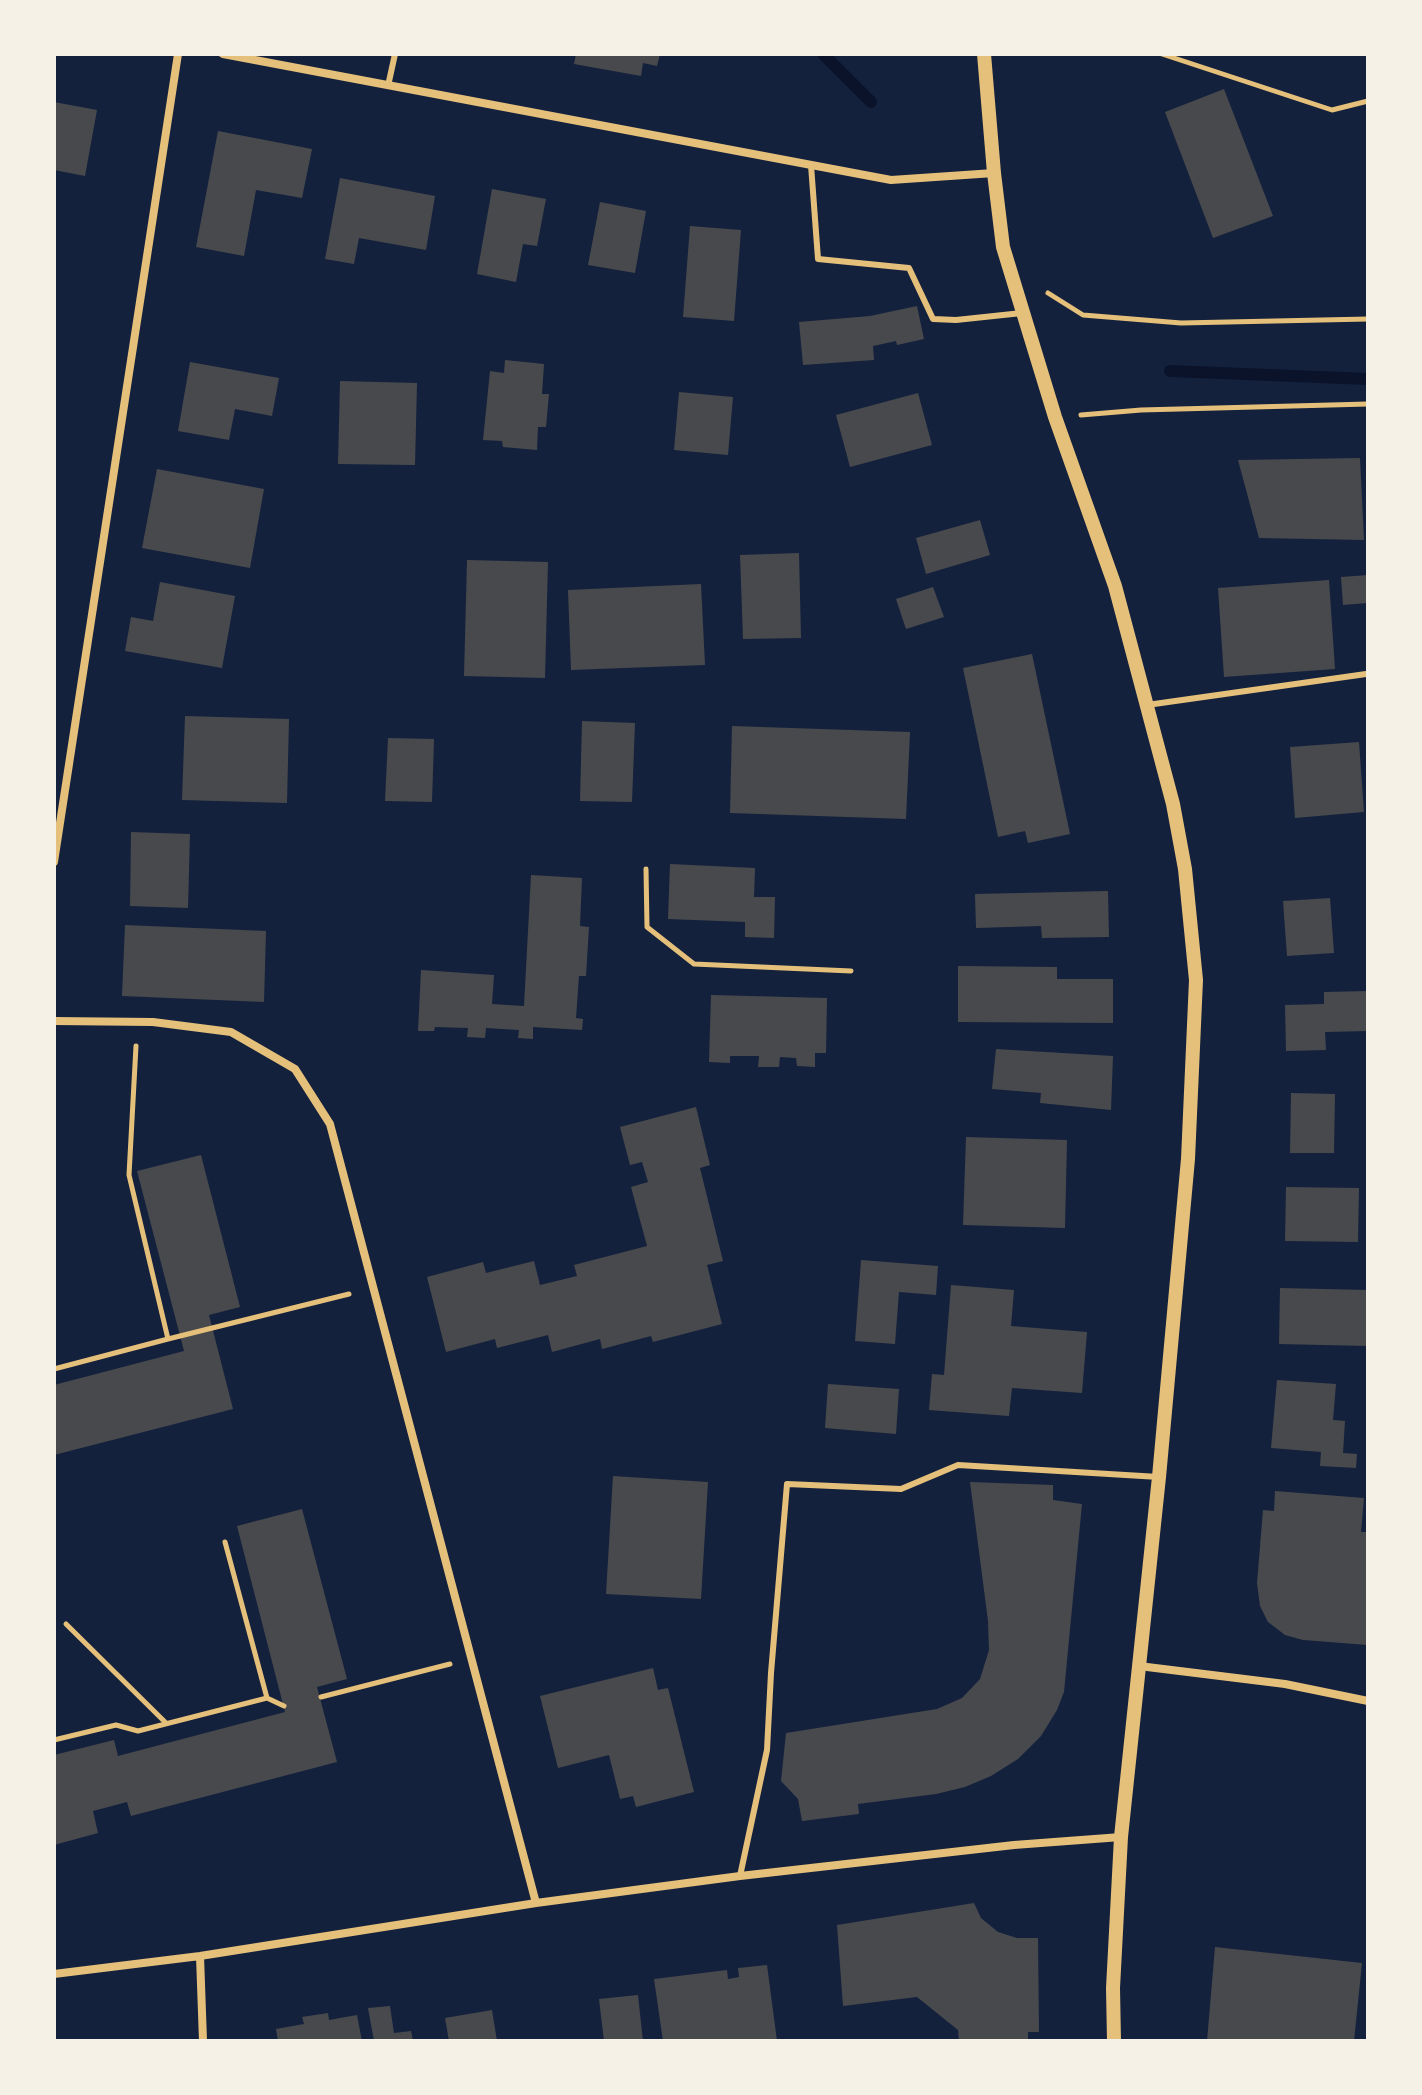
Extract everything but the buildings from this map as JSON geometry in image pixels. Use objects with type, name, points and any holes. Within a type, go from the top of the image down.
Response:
[{"type":"street","points":[[54,862],[178,54]]},
{"type":"street","points":[[223,54],[891,180],[994,173]]},
{"type":"street","points":[[984,54],[1003,247],[1055,417],[1115,586],[1147,705],[1173,804],[1185,869],[1196,980],[1188,1159],[1159,1477],[1121,1837],[1113,1988],[1114,2041]]},
{"type":"street","points":[[54,1021],[137,1022],[231,1032],[295,1069],[330,1124],[536,1903]]},
{"type":"street","points":[[1139,1666],[1285,1684],[1368,1701]]},
{"type":"street","points":[[54,1974],[200,1956],[536,1903],[740,1876],[1014,1845],[1121,1837]]},
{"type":"street","points":[[200,1956],[203,2041]]},
{"type":"lane","points":[[388,86],[395,54]]},
{"type":"lane","points":[[811,165],[818,259],[909,268],[933,319],[956,320],[1022,313]]},
{"type":"lane","points":[[1147,705],[1366,674]]},
{"type":"lane","points":[[740,1876],[767,1750],[787,1484],[901,1489],[958,1465],[1159,1477]]},
{"type":"path","points":[[1162,54],[1332,110],[1368,101]]},
{"type":"path","points":[[1083,315],[1181,323],[1368,319]]},
{"type":"path","points":[[1114,413],[1368,404]]},
{"type":"path","points":[[646,869],[647,927],[694,964],[851,971]]},
{"type":"path","points":[[137,1022],[129,1175],[168,1339]]},
{"type":"path","points":[[54,1369],[373,1288]]},
{"type":"path","points":[[225,1542],[267,1698]]},
{"type":"path","points":[[66,1624],[167,1723]]},
{"type":"path","points":[[321,1697],[471,1659]]},
{"type":"path","points":[[54,1740],[116,1725],[138,1731],[267,1698],[284,1706]]},
{"type":"waterway","points":[[823,54],[871,102]]},
{"type":"waterway","points":[[1170,371],[1368,379]]}]
